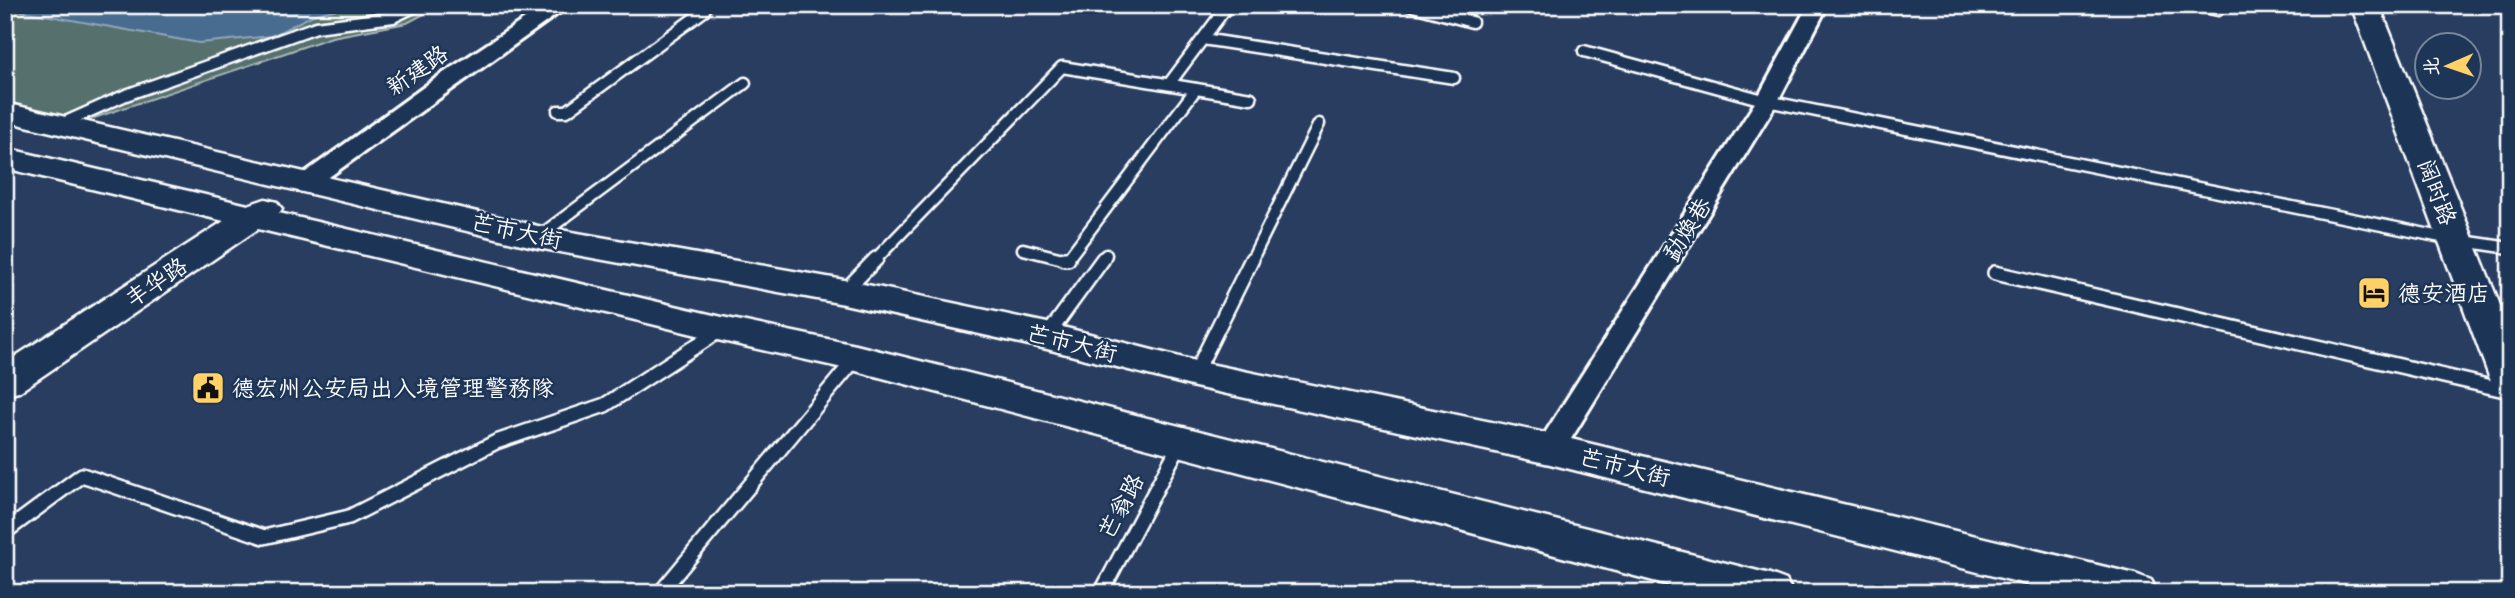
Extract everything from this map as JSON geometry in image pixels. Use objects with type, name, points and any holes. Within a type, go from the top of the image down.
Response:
[{"type":"main road","name":"阔时路","points":[[2365,5],[2508,376]]},
{"type":"main road","name":"芒市大街","points":[[5,112],[538,237],[844,292],[1047,336],[1195,374],[1550,449],[2135,593]]},
{"type":"main road","name":"芒市大街","points":[[5,158],[722,329],[856,358],[1770,593]]},
{"type":"main road","name":"丰华路","points":[[5,382],[307,182]]},
{"type":"street","name":"新建路","points":[[307,182],[447,81],[561,5]]},
{"type":"street","name":"勐焕巷","points":[[1550,449],[1767,101],[1818,5]]},
{"type":"lane","points":[[61,124],[126,95],[316,27],[393,17],[418,5]]},
{"type":"lane","points":[[558,111],[567,111],[704,11],[704,5]]},
{"type":"lane","points":[[1169,85],[1228,5]]},
{"type":"lane","points":[[1409,5],[1472,22]]},
{"type":"lane","points":[[2195,5],[2218,10]]},
{"type":"lane","points":[[1203,39],[1454,78]]},
{"type":"lane","points":[[1584,51],[1767,101],[2456,240],[2510,248]]},
{"type":"lane","points":[[844,292],[1062,67],[1251,98]]},
{"type":"lane","points":[[538,237],[745,83]]},
{"type":"lane","points":[[1023,249],[1068,260],[1196,89]]},
{"type":"lane","points":[[1195,374],[1319,124]]},
{"type":"lane","points":[[1047,336],[1107,255]]},
{"type":"lane","points":[[1995,273],[2508,376]]},
{"type":"lane","points":[[5,532],[82,475],[264,537],[349,517],[496,442],[605,405],[722,329]]},
{"type":"lane","points":[[660,593],[856,358]]},
{"type":"lane","name":"芒翁路","points":[[1101,593],[1182,440]]},
{"type":"green space","points":[[5,5],[441,5],[407,23],[332,37],[71,126],[5,108]]},
{"type":"water","points":[[5,5],[398,5],[384,11],[361,6],[346,7],[313,15],[272,36],[199,43],[5,8]]},
{"type":"place","name":"德安酒店","points":[[2374,293]]},
{"type":"place","name":"德宏州公安局出入境管理警務隊","points":[[208,388]]}]
